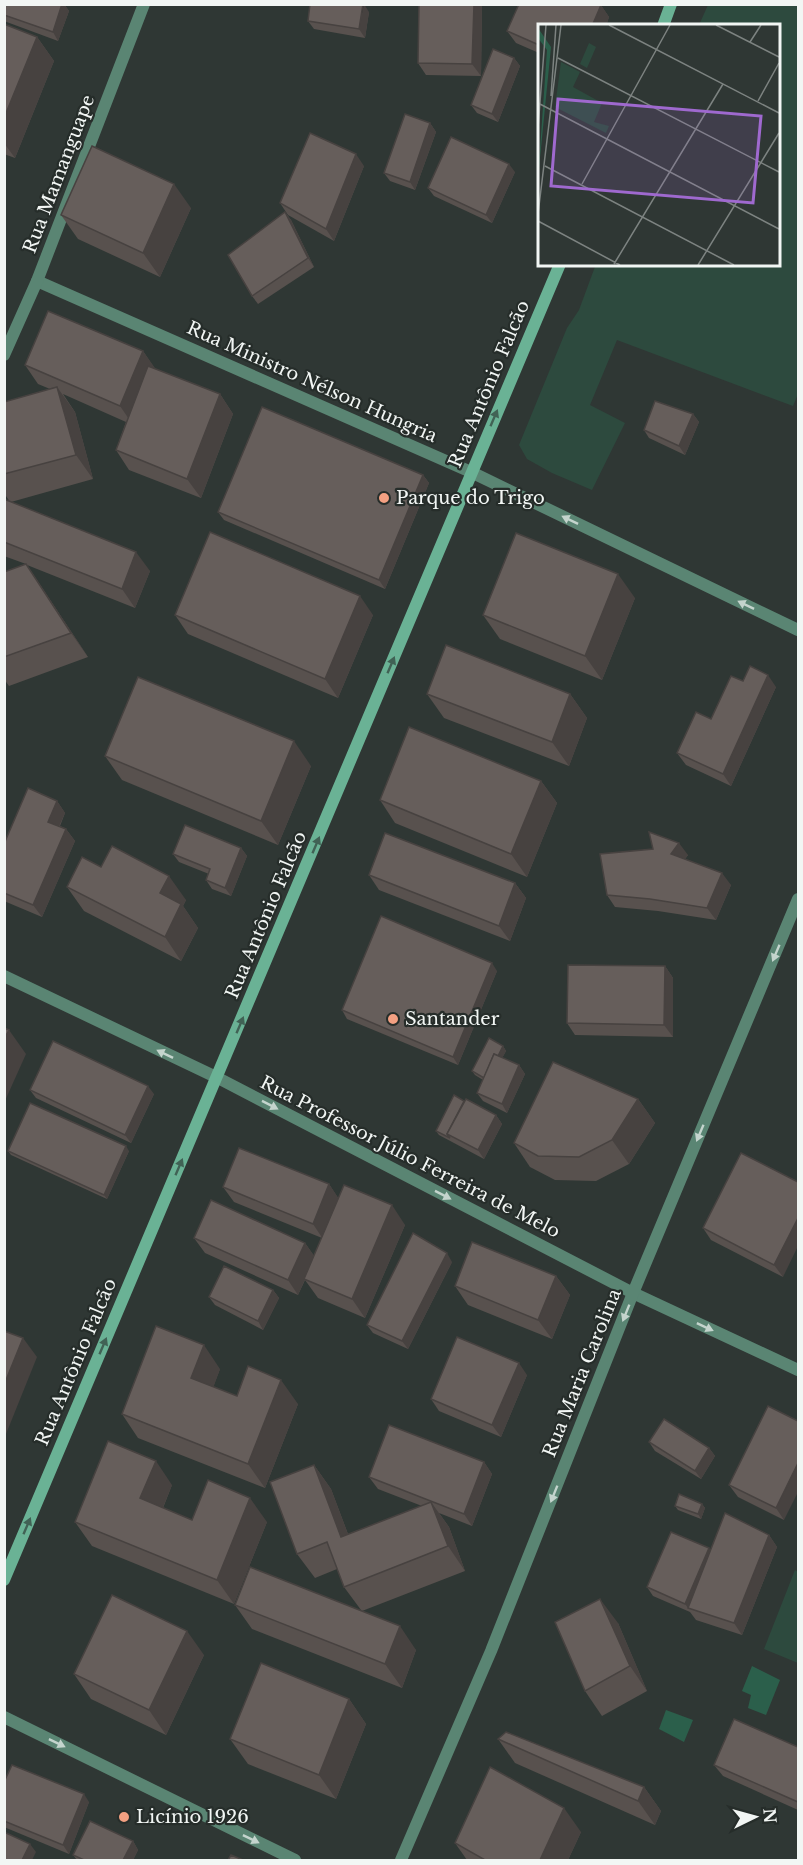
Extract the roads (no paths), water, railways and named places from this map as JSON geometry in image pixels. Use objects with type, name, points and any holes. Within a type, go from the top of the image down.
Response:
[{"type":"main road","points":[[664,24],[671,4]]},
{"type":"main road","name":"Rua Antônio Falcão","points":[[4,1580],[559,266]]},
{"type":"street","name":"Rua Mamanguape","points":[[4,355],[37,281],[144,4]]},
{"type":"street","name":"Rua Ministro Nélson Hungria","points":[[37,281],[471,472],[798,630]]},
{"type":"street","name":"Rua Maria Carolina","points":[[401,1860],[491,1651],[633,1293],[798,899]]},
{"type":"street","name":"Rua Professor Júlio Ferreira de Melo","points":[[4,976],[218,1078],[633,1293],[798,1370]]},
{"type":"street","points":[[4,1717],[295,1860]]},
{"type":"place","name":"Parque do Trigo","points":[[384,498]]},
{"type":"place","name":"Santander","points":[[393,1019]]},
{"type":"place","name":"Licínio 1926","points":[[124,1817]]}]
